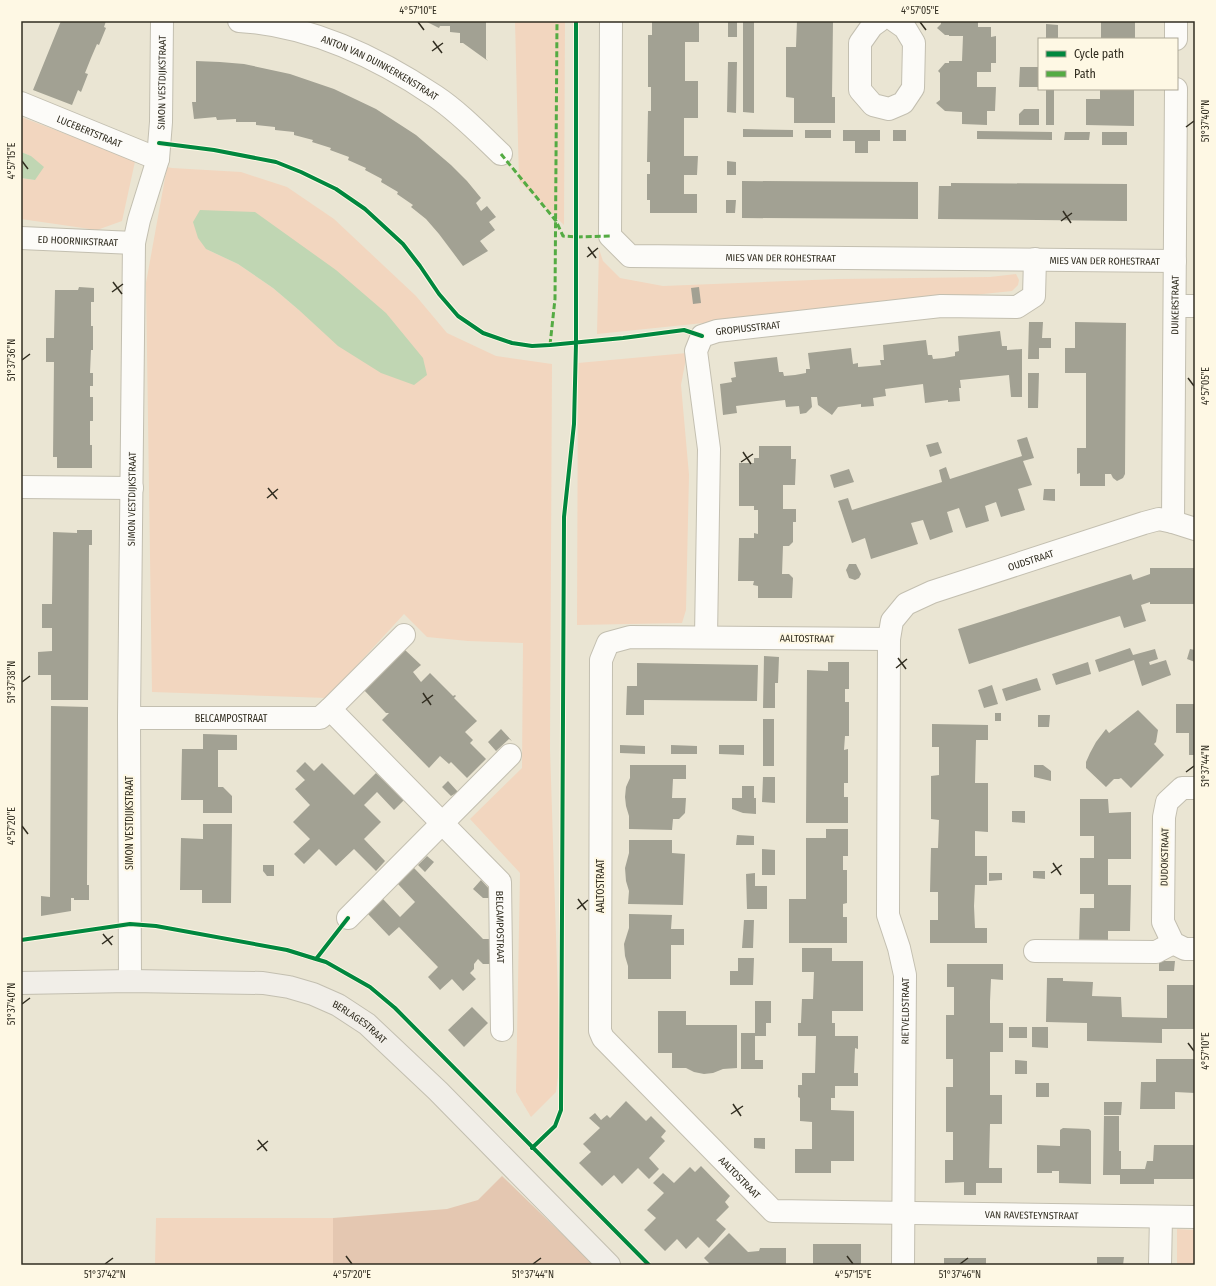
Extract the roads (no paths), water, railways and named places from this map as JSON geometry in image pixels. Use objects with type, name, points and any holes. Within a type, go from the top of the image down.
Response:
[{"type":"street","name":"SIMON VESTDIJKSTRAAT","points":[[130,981],[129,718],[134,243],[139,220],[158,159],[161,122],[162,21]]},
{"type":"street","name":"ANTON VAN DUINKERKENSTRAAT","points":[[239,21],[278,26],[312,35],[357,51],[436,96],[472,126],[501,154]]},
{"type":"street","name":"MIES VAN DER ROHESTRAAT","points":[[611,21],[610,236],[630,256],[1175,261]]},
{"type":"street","points":[[879,21],[872,26],[860,43],[860,90],[872,105],[889,109],[903,103],[913,88],[914,43],[905,28],[895,21]]},
{"type":"street","points":[[1176,21],[1176,38]]},
{"type":"street","name":"DUIKERSTRAAT","points":[[1173,522],[1185,306],[1175,261],[1176,90]]},
{"type":"street","name":"LUCEBERTSTRAAT","points":[[21,103],[158,159]]},
{"type":"street","name":"ED HOORNIKSTRAAT","points":[[21,238],[134,243]]},
{"type":"street","name":"GROPIUSSTRAAT","points":[[706,638],[709,449],[696,351],[702,336],[717,331],[941,306],[1017,307],[1034,296],[1035,259]]},
{"type":"street","points":[[21,487],[132,488]]},
{"type":"street","name":"OUDSTRAAT","points":[[889,639],[892,621],[906,604],[932,592],[1159,519],[1195,529]]},
{"type":"street","name":"BELCAMPOSTRAAT","points":[[129,718],[320,718],[404,635]]},
{"type":"street","name":"AALTOSTRAAT","points":[[889,639],[630,636],[608,643],[601,660],[600,1031],[603,1038],[773,1211],[903,1214]]},
{"type":"street","name":"RIETVELDSTRAAT","points":[[889,639],[888,915],[906,975],[903,1265]]},
{"type":"street","name":"BELCAMPOSTRAAT","points":[[330,708],[500,882],[502,1030]]},
{"type":"street","points":[[348,918],[510,755]]},
{"type":"street","name":"DUDOKSTRAAT","points":[[1173,943],[1163,922],[1164,817],[1167,802],[1182,788],[1195,788]]},
{"type":"street","points":[[1035,951],[1156,952],[1173,943],[1185,949],[1195,949]]},
{"type":"street","name":"BERLAGESTRAAT","points":[[21,983],[130,981],[263,983],[295,988],[338,1005],[367,1024],[438,1091],[609,1265]]},
{"type":"street","name":"VAN RAVESTEYNSTRAAT","points":[[903,1214],[1195,1217]]},
{"type":"street","points":[[1160,1265],[1161,1217]]}]
